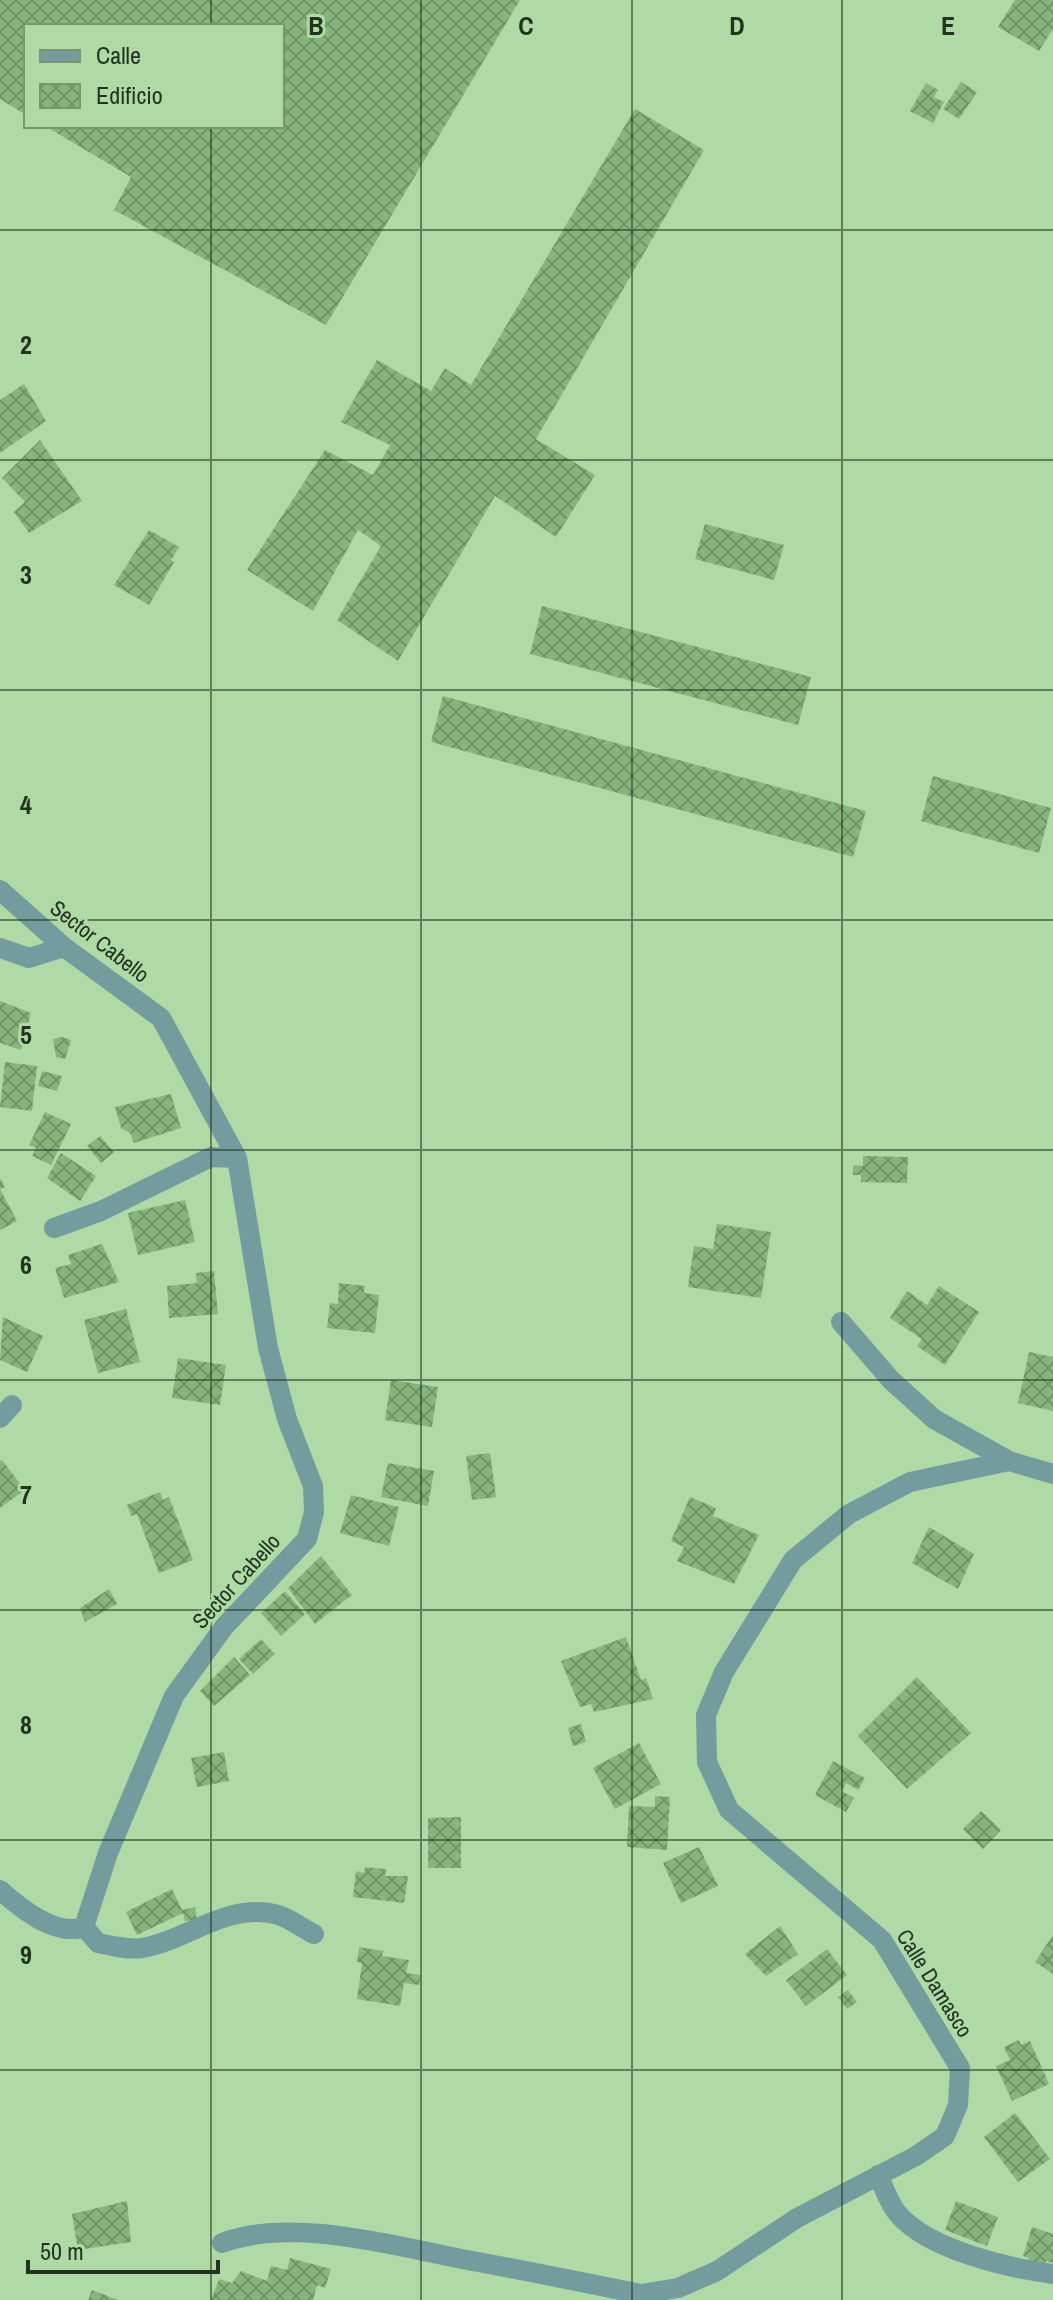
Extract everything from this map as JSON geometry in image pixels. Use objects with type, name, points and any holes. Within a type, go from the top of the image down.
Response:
[{"type":"street","name":"Sector Cabello","points":[[0,890],[64,947],[161,1018],[237,1158],[268,1348],[287,1419],[313,1486],[314,1512],[307,1539],[224,1627],[174,1696],[108,1853],[84,1927]]},
{"type":"street","points":[[0,948],[29,958],[64,947]]},
{"type":"street","points":[[54,1228],[101,1211],[211,1157],[237,1158]]},
{"type":"street","name":"Calle Damasco","points":[[841,1322],[891,1380],[934,1419],[1009,1461],[1053,1474]]},
{"type":"street","name":"Calle Damasco","points":[[222,2243],[247,2234],[316,2235],[371,2241],[641,2294],[678,2288],[717,2271],[797,2218],[916,2156],[945,2136],[958,2105],[960,2068],[882,1940],[729,1810],[707,1762],[706,1715],[724,1672],[793,1560],[849,1514],[910,1482],[1009,1461]]},
{"type":"street","points":[[0,1890],[50,1924],[70,1932],[84,1927],[98,1943],[118,1948],[142,1948],[235,1914],[277,1914],[314,1934]]},
{"type":"street","points":[[878,2175],[896,2213],[916,2231],[1000,2267],[1053,2274]]},
{"type":"building","points":[[0,0],[520,0],[326,325],[114,210],[131,177],[48,128],[284,128],[284,24],[24,24],[24,114],[0,99]]},
{"type":"building","points":[[1015,0],[1053,0],[1053,29],[1039,51],[998,27]]},
{"type":"building","points":[[961,82],[977,92],[959,119],[943,109]]},
{"type":"building","points":[[926,83],[938,90],[934,97],[944,102],[933,123],[910,111]]},
{"type":"building","points":[[635,109],[704,150],[536,439],[595,475],[556,537],[495,496],[398,661],[337,620],[381,546],[358,530],[313,611],[247,570],[325,450],[373,475],[390,445],[341,422],[377,360],[431,391],[445,368],[471,385]]},
{"type":"building","points":[[24,384],[46,421],[0,453],[0,400]]},
{"type":"building","points":[[40,440],[82,501],[29,533],[14,512],[25,502],[2,478]]},
{"type":"building","points":[[705,524],[784,545],[774,580],[695,559]]},
{"type":"building","points":[[149,530],[179,547],[171,560],[174,562],[149,605],[114,585]]},
{"type":"building","points":[[542,606],[811,677],[798,725],[530,654]]},
{"type":"building","points":[[443,696],[866,811],[853,857],[431,742]]},
{"type":"building","points":[[933,776],[1051,808],[1039,853],[921,821]]},
{"type":"building","points":[[0,1001],[31,1013],[21,1050],[0,1043]]},
{"type":"building","points":[[62,1037],[71,1040],[65,1059],[56,1057],[53,1039]]},
{"type":"building","points":[[5,1062],[37,1066],[32,1111],[0,1107]]},
{"type":"building","points":[[42,1071],[62,1076],[57,1091],[38,1086]]},
{"type":"building","points":[[171,1094],[181,1128],[134,1143],[130,1133],[121,1128],[115,1107]]},
{"type":"building","points":[[45,1112],[71,1124],[51,1165],[32,1156],[36,1148],[29,1145]]},
{"type":"building","points":[[100,1136],[114,1152],[101,1163],[87,1146]]},
{"type":"building","points":[[61,1153],[96,1176],[80,1201],[47,1178]]},
{"type":"building","points":[[863,1156],[908,1157],[907,1183],[861,1182],[861,1175],[853,1175],[853,1165],[863,1166]]},
{"type":"building","points":[[0,1189],[17,1221],[0,1230]]},
{"type":"building","points":[[185,1200],[195,1242],[138,1255],[128,1213]]},
{"type":"building","points":[[717,1224],[771,1232],[761,1298],[688,1287],[694,1246],[713,1249]]},
{"type":"building","points":[[102,1244],[119,1282],[64,1298],[55,1268],[71,1264],[68,1255]]},
{"type":"building","points":[[214,1271],[218,1314],[169,1318],[167,1286],[197,1283],[196,1273]]},
{"type":"building","points":[[339,1283],[365,1286],[364,1293],[379,1295],[375,1333],[327,1328],[330,1303],[338,1304]]},
{"type":"building","points":[[939,1286],[979,1312],[945,1365],[917,1346],[922,1339],[890,1318],[907,1291],[927,1305]]},
{"type":"building","points":[[126,1309],[140,1362],[98,1373],[84,1320]]},
{"type":"building","points":[[3,1317],[43,1336],[27,1372],[0,1360]]},
{"type":"building","points":[[1029,1352],[1053,1357],[1053,1411],[1018,1403]]},
{"type":"building","points":[[178,1358],[226,1365],[220,1405],[172,1398]]},
{"type":"building","points":[[391,1380],[438,1387],[432,1427],[385,1420]]},
{"type":"building","points":[[490,1453],[496,1497],[472,1500],[466,1456]]},
{"type":"building","points":[[0,1461],[25,1490],[0,1508]]},
{"type":"building","points":[[388,1463],[434,1471],[428,1506],[381,1497]]},
{"type":"building","points":[[160,1492],[163,1500],[169,1497],[193,1560],[159,1573],[137,1514],[131,1516],[127,1505]]},
{"type":"building","points":[[351,1495],[399,1507],[389,1546],[340,1533]]},
{"type":"building","points":[[690,1497],[716,1508],[713,1516],[759,1535],[734,1584],[677,1561],[684,1547],[671,1541]]},
{"type":"building","points":[[929,1527],[974,1554],[958,1589],[912,1563]]},
{"type":"building","points":[[321,1556],[352,1595],[315,1624],[288,1588]]},
{"type":"building","points":[[109,1589],[117,1604],[85,1622],[80,1608]]},
{"type":"building","points":[[285,1591],[305,1614],[281,1636],[261,1613]]},
{"type":"building","points":[[626,1637],[641,1680],[646,1678],[653,1699],[594,1712],[591,1704],[580,1707],[561,1661]]},
{"type":"building","points":[[261,1639],[275,1654],[253,1674],[239,1659]]},
{"type":"building","points":[[234,1657],[250,1675],[214,1706],[200,1691]]},
{"type":"building","points":[[917,1677],[971,1733],[907,1789],[858,1736]]},
{"type":"building","points":[[581,1724],[586,1742],[573,1746],[568,1728]]},
{"type":"building","points":[[639,1743],[661,1784],[615,1809],[593,1768]]},
{"type":"building","points":[[224,1752],[229,1781],[197,1787],[191,1758]]},
{"type":"building","points":[[833,1761],[865,1778],[858,1790],[846,1783],[842,1791],[854,1798],[846,1812],[815,1795]]},
{"type":"building","points":[[655,1796],[670,1797],[667,1850],[627,1847],[629,1806],[655,1807]]},
{"type":"building","points":[[981,1811],[1001,1830],[983,1849],[963,1829]]},
{"type":"building","points":[[461,1817],[461,1868],[428,1868],[428,1818]]},
{"type":"building","points":[[699,1847],[718,1886],[681,1903],[663,1863]]},
{"type":"building","points":[[365,1867],[386,1869],[385,1876],[408,1876],[404,1903],[353,1897],[356,1871],[364,1873]]},
{"type":"building","points":[[172,1889],[182,1910],[195,1907],[197,1920],[185,1921],[183,1913],[137,1935],[126,1912]]},
{"type":"building","points":[[780,1926],[798,1954],[766,1976],[745,1954]]},
{"type":"building","points":[[1053,1935],[1053,1974],[1035,1962]]},
{"type":"building","points":[[359,1947],[383,1951],[382,1956],[409,1960],[406,1973],[421,1975],[419,1985],[404,1983],[400,2006],[357,1999],[362,1963],[357,1962]]},
{"type":"building","points":[[827,1949],[847,1975],[806,2006],[786,1980]]},
{"type":"building","points":[[848,1990],[857,2002],[847,2009],[838,1997]]},
{"type":"building","points":[[1019,2040],[1021,2045],[1030,2041],[1049,2084],[1012,2101],[996,2066],[1010,2060],[1004,2047]]},
{"type":"building","points":[[1015,2113],[1050,2159],[1018,2182],[984,2137]]},
{"type":"building","points":[[127,2201],[131,2242],[78,2250],[72,2214]]},
{"type":"building","points":[[956,2201],[998,2217],[987,2246],[945,2230]]},
{"type":"building","points":[[1032,2227],[1053,2234],[1053,2263],[1046,2261],[1043,2270],[1027,2265],[1029,2258],[1023,2256]]},
{"type":"building","points":[[290,2258],[331,2269],[325,2288],[317,2285],[313,2300],[211,2300],[219,2279],[232,2283],[241,2271],[267,2281],[271,2266],[287,2270]]},
{"type":"building","points":[[92,2290],[118,2300],[88,2300]]}]
